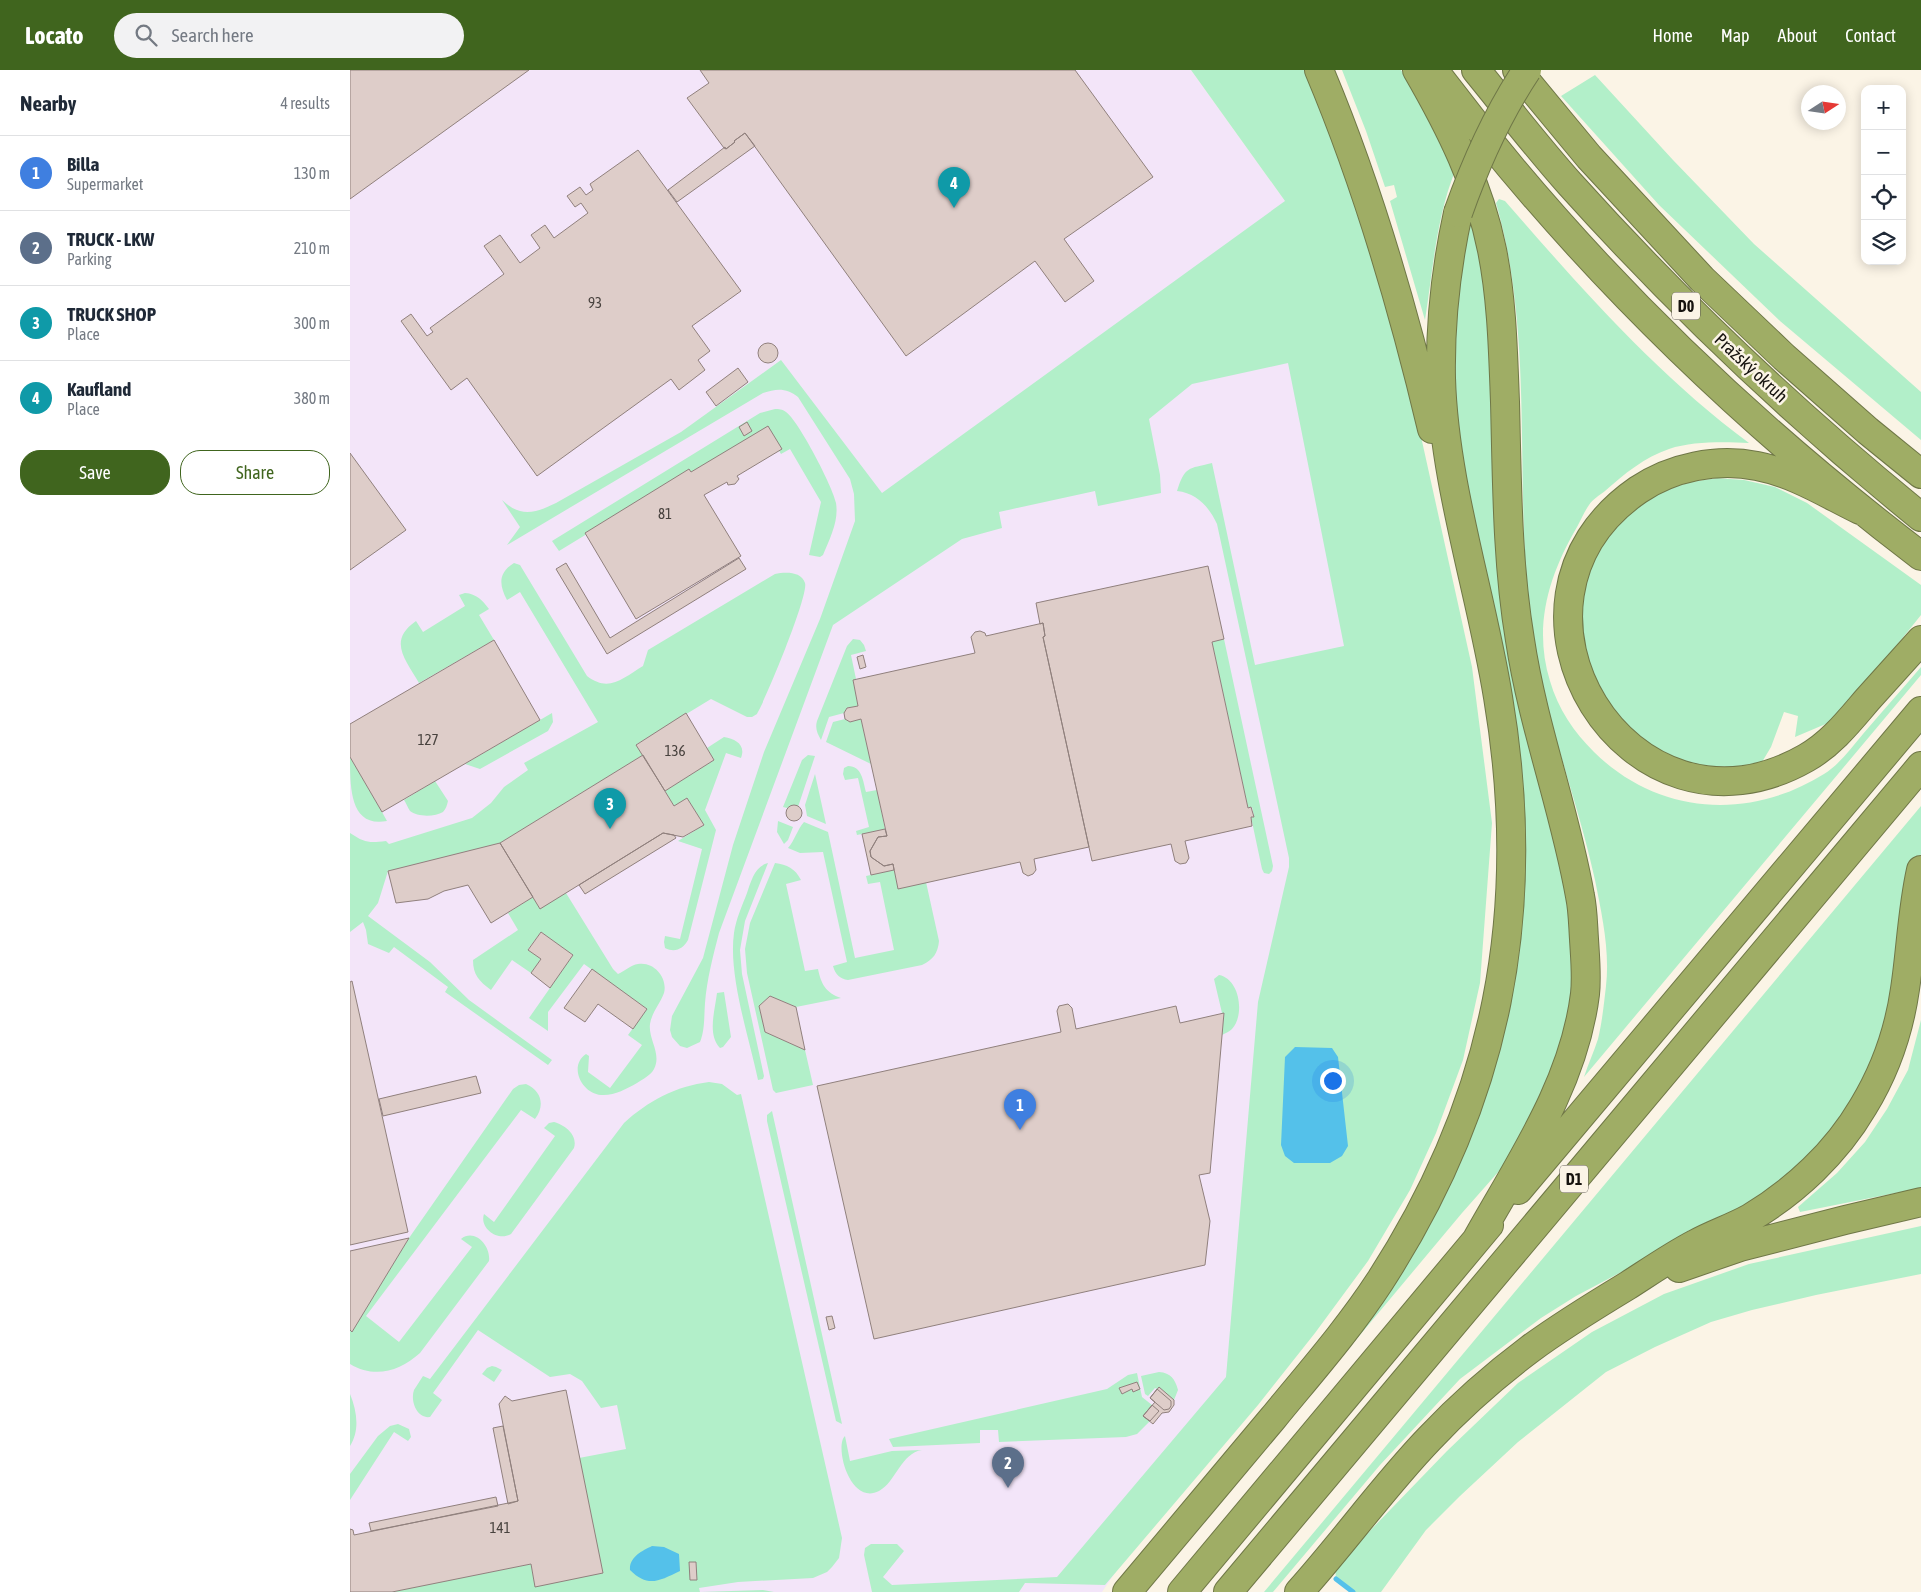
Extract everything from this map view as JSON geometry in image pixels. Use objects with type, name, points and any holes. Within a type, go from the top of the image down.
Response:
[{"type":"highway","points":[[1319,70],[1359,171],[1402,310],[1438,457],[1479,602]]},
{"type":"highway","points":[[1417,70],[1459,147],[1478,197],[1499,290],[1510,561],[1520,641],[1531,698],[1581,899],[1585,963],[1585,992],[1578,1032],[1564,1074],[1547,1112],[1477,1239]]},
{"type":"highway","points":[[1433,70],[1470,119],[1542,206],[1651,322],[1744,412],[1860,510],[1921,556]]},
{"type":"highway","name":"Pražský okruh","points":[[1476,70],[1568,182],[1678,299],[1767,385],[1921,517]]},
{"type":"highway","name":"Pražský okruh","points":[[1517,70],[1588,157],[1702,279],[1784,358],[1921,474]]},
{"type":"highway","points":[[1127,1592],[1297,1389],[1345,1330],[1378,1284],[1404,1243],[1446,1160],[1465,1114],[1483,1062],[1500,991],[1510,911],[1512,852],[1509,777],[1498,696],[1450,462],[1441,381],[1444,293],[1458,213],[1470,179],[1500,114],[1528,70]]},
{"type":"highway","points":[[1860,510],[1776,471],[1738,464],[1700,465],[1681,470],[1645,486],[1614,510],[1601,525],[1590,542],[1574,578],[1570,596],[1569,635],[1577,672],[1584,690],[1594,707],[1618,736],[1648,759],[1665,768],[1702,779],[1739,780],[1776,772],[1800,761],[1822,747],[1847,724],[1921,640]]},
{"type":"highway","name":"D1","points":[[1182,1592],[1921,710]]},
{"type":"highway","name":"D1","points":[[1228,1592],[1921,766]]},
{"type":"highway","points":[[1299,1592],[1427,1441],[1500,1373],[1566,1324],[1696,1243],[1748,1219],[1778,1200],[1802,1180],[1844,1136],[1864,1107],[1878,1079],[1899,1022],[1905,990],[1915,897],[1921,870]]},
{"type":"highway","points":[[1566,1324],[1627,1290],[1684,1266],[1740,1247],[1921,1202]]},
{"type":"shaded area","points":[[350,70],[1191,70],[1285,201],[1354,651],[1244,1383],[1102,1592],[350,1592]]},
{"type":"green space","points":[[1191,70],[1306,70],[1329,125],[1365,228],[1418,423],[1472,667],[1492,823],[1480,983],[1463,1060],[1436,1133],[1410,1190],[1368,1261],[1315,1333],[1258,1405],[1105,1585],[1025,1583],[1019,1592],[872,1592],[864,1555],[865,1548],[871,1544],[897,1544],[904,1551],[883,1577],[892,1585],[1057,1577],[1226,1377],[1258,1002],[1289,867],[1289,858],[1217,524],[1202,502],[1191,495],[1177,491],[1182,477],[1188,470],[1212,463],[1255,665],[1344,646],[1288,363],[1192,384],[1149,419],[1160,475],[1161,493],[1098,506],[1095,491],[999,512],[1002,528],[962,539],[833,625],[719,933],[707,985],[702,1037],[700,1042],[687,1048],[680,1046],[672,1037],[670,1030],[672,1016],[703,958],[733,845],[764,752],[820,619],[855,521],[854,494],[850,479],[798,397],[786,390],[773,390],[763,393],[507,545],[520,527],[502,500],[515,509],[528,512],[556,503],[681,432],[781,360],[882,493],[1285,201]]},
{"type":"green space","points":[[1342,70],[1401,70],[1426,112],[1455,171],[1439,226],[1425,320],[1390,201],[1397,197],[1394,185],[1385,187]]},
{"type":"green space","points":[[1595,75],[1754,244],[1921,392],[1921,440],[1780,321],[1659,205],[1561,96]]},
{"type":"green space","points":[[1499,199],[1505,201],[1591,297],[1651,359],[1682,388],[1749,443],[1719,442],[1678,446],[1660,452],[1643,461],[1592,501],[1567,545],[1552,582],[1547,601],[1543,640],[1545,661],[1557,701],[1573,728],[1594,752],[1619,773],[1646,789],[1675,799],[1705,804],[1735,804],[1765,799],[1795,789],[1835,766],[1921,667],[1921,675],[1584,1077],[1601,1026],[1607,973],[1606,946],[1595,880],[1550,719],[1535,654],[1530,621],[1523,516],[1520,358],[1516,306],[1508,254],[1496,203]]},
{"type":"green space","points":[[1470,219],[1485,262],[1498,423],[1563,856],[1578,982],[1556,1074],[1507,1162],[1462,1213],[1145,1592],[1137,1592],[1392,1277],[1513,939],[1455,420],[1450,322]]},
{"type":"green space","points":[[775,409],[786,412],[798,427],[822,469],[836,503],[837,510],[833,529],[823,555],[820,557],[809,555],[821,502],[790,449],[781,454],[767,431],[689,475],[687,473],[559,551],[552,541],[760,413]]},
{"type":"green space","points":[[1717,478],[1744,480],[1775,487],[1807,503],[1921,585],[1921,615],[1864,686],[1828,723],[1795,737],[1798,716],[1784,712],[1771,747],[1762,762],[1742,768],[1680,764],[1634,742],[1585,676],[1576,602],[1597,547],[1638,506],[1665,490],[1691,482]]},
{"type":"green space","points":[[514,563],[520,565],[587,676],[602,683],[616,682],[629,675],[643,666],[648,650],[775,574],[796,574],[805,583],[794,626],[757,714],[747,717],[711,699],[637,744],[643,755],[500,843],[388,871],[378,903],[368,916],[430,962],[469,1000],[552,1060],[548,1065],[445,992],[448,987],[394,947],[389,953],[368,944],[363,922],[350,932],[350,833],[360,839],[371,842],[386,841],[389,844],[472,818],[491,803],[504,787],[528,770],[524,763],[598,722],[520,592],[507,600],[501,584],[505,571]]},
{"type":"green space","points":[[465,593],[479,598],[489,609],[479,615],[494,640],[419,683],[402,651],[402,636],[407,628],[416,621],[423,632],[465,606],[459,595]]},
{"type":"green space","points":[[853,639],[860,640],[866,651],[851,655],[856,679],[853,680],[858,706],[847,708],[844,713],[829,717],[821,740],[816,726],[817,721],[847,646]]},
{"type":"green space","points":[[1224,639],[1273,866],[1269,874],[1264,873],[1262,869],[1251,817],[1254,816],[1252,807],[1248,808],[1212,642]]},
{"type":"green space","points":[[552,713],[553,722],[548,731],[480,769],[465,764]]},
{"type":"green space","points":[[845,719],[850,722],[861,719],[871,764],[826,742],[833,722]]},
{"type":"green space","points":[[724,737],[739,743],[742,750],[741,758],[726,753],[705,810],[716,830],[688,940],[684,946],[672,950],[665,948],[665,936],[680,939],[702,849],[678,841],[704,825],[687,798],[674,806],[665,791],[714,760],[707,748]]},
{"type":"green space","points":[[808,755],[815,756],[798,807],[793,805],[787,808],[783,807],[802,760]]},
{"type":"green space","points":[[350,757],[387,821],[375,822],[359,812],[352,793]]},
{"type":"green space","points":[[848,766],[859,771],[866,792],[877,790],[885,829],[857,835],[856,831],[869,827],[858,778],[845,780],[844,768]]},
{"type":"green space","points":[[815,774],[826,824],[807,816],[805,805]]},
{"type":"green space","points":[[435,781],[448,801],[444,811],[440,814],[426,816],[410,811],[404,800]]},
{"type":"green space","points":[[1921,806],[1921,854],[1917,869],[1897,1009],[1845,1125],[1757,1203],[1576,1296],[1541,1318],[1460,1379],[1380,1465],[1273,1592],[1264,1592]]},
{"type":"green space","points":[[778,821],[793,827],[788,840],[784,844],[777,832]]},
{"type":"green space","points":[[804,822],[828,832],[855,958],[894,950],[880,882],[868,884],[866,876],[894,870],[926,882],[939,941],[936,953],[929,961],[922,965],[848,980],[838,976],[833,966],[847,962],[823,852],[800,853],[788,848]]},
{"type":"green space","points":[[768,863],[745,921],[740,950],[742,974],[764,1076],[763,1079],[758,1080],[740,1006],[733,950],[736,923],[752,879],[760,867]]},
{"type":"green space","points":[[775,863],[790,868],[801,880],[786,884],[805,971],[818,969],[828,991],[841,998],[796,1007],[770,996],[759,1006],[765,1032],[805,1050],[813,1085],[776,1093],[773,1090],[747,973],[745,949],[750,923]]},
{"type":"green space","points":[[566,893],[613,969],[618,974],[638,964],[644,964],[654,968],[662,976],[664,982],[664,993],[650,1024],[656,1052],[654,1069],[649,1075],[620,1092],[601,1095],[588,1090],[580,1079],[578,1065],[586,1054],[589,1056],[588,1072],[610,1088],[642,1045],[628,1035],[647,1009],[584,964],[548,1012],[548,1031],[529,1018],[573,955],[541,932],[528,949],[541,959],[531,973],[512,960],[491,990],[480,981],[474,970],[473,960],[518,930],[508,913],[533,897]]},
{"type":"green space","points":[[1219,975],[1232,983],[1236,990],[1239,1007],[1236,1023],[1231,1030],[1222,1035],[1224,1013],[1222,1013],[1214,979]]},
{"type":"green space","points":[[724,992],[731,1037],[720,1048],[714,1036],[713,1022],[717,993]]},
{"type":"green space","points":[[1921,1020],[1921,1188],[1800,1212],[1798,1207],[1837,1173],[1865,1142],[1887,1109],[1908,1070]]},
{"type":"green space","points":[[709,1082],[722,1084],[737,1095],[741,1094],[842,1538],[839,1558],[827,1572],[813,1578],[738,1582],[699,1588],[700,1592],[390,1592],[531,1564],[535,1586],[579,1458],[626,1449],[617,1405],[601,1408],[582,1381],[570,1374],[550,1377],[478,1330],[433,1393],[442,1400],[430,1417],[425,1417],[418,1412],[414,1404],[413,1394],[423,1376],[430,1379],[624,1123],[653,1101],[663,1096],[685,1087]]},
{"type":"green space","points":[[526,1084],[539,1095],[541,1104],[535,1119],[521,1110],[366,1316],[399,1342],[472,1247],[461,1239],[466,1236],[472,1236],[481,1240],[489,1255],[489,1261],[420,1353],[412,1359],[396,1368],[378,1372],[359,1369],[350,1364],[350,1330],[352,1331],[409,1238],[513,1089],[519,1085]]},
{"type":"green space","points":[[772,1111],[842,1424],[836,1421],[767,1121],[767,1115]]},
{"type":"green space","points":[[554,1122],[570,1131],[575,1143],[574,1148],[511,1234],[506,1236],[495,1235],[484,1224],[484,1214],[494,1222],[555,1136],[544,1128],[549,1123]]},
{"type":"green space","points":[[1921,1226],[1921,1274],[1816,1295],[1711,1322],[1655,1347],[1606,1372],[1518,1442],[1460,1496],[1426,1530],[1381,1592],[1353,1592],[1336,1579],[1335,1567],[1447,1451],[1518,1383],[1592,1332],[1664,1294],[1749,1264]]},
{"type":"green space","points":[[492,1366],[502,1370],[494,1382],[482,1374],[487,1368]]},
{"type":"green space","points":[[1159,1372],[1172,1377],[1178,1390],[1174,1400],[1159,1388],[1155,1388],[1148,1396],[1145,1394],[1141,1376]]},
{"type":"green space","points":[[1137,1373],[1142,1397],[1152,1405],[1143,1416],[1150,1421],[1137,1434],[1126,1437],[999,1442],[998,1430],[980,1430],[980,1443],[893,1447],[889,1439],[1107,1389],[1128,1375]]},
{"type":"green space","points":[[350,1394],[354,1407],[356,1427],[350,1446]]},
{"type":"green space","points":[[398,1424],[409,1429],[411,1437],[408,1441],[394,1432],[350,1500],[350,1474],[378,1436],[390,1426]]},
{"type":"green space","points":[[845,1436],[850,1461],[892,1451],[922,1450],[909,1456],[885,1487],[879,1491],[869,1493],[860,1490],[847,1473],[842,1451],[842,1442]]},
{"type":"green space","points":[[763,1590],[774,1592],[700,1592]]},
{"type":"water","points":[[1295,1047],[1332,1048],[1338,1057],[1348,1146],[1342,1156],[1330,1163],[1294,1163],[1285,1156],[1281,1145],[1285,1057]]},
{"type":"water","points":[[652,1546],[664,1547],[679,1554],[680,1571],[666,1578],[654,1581],[648,1581],[636,1576],[630,1570],[632,1561],[640,1552]]},
{"type":"building","points":[[350,70],[529,70],[350,199]]},
{"type":"building","points":[[700,70],[1075,70],[1153,177],[1064,239],[1094,281],[1065,302],[1035,261],[906,356],[745,133],[726,149],[724,148],[687,98],[709,83]]},
{"type":"building","points":[[745,133],[755,146],[677,202],[668,190],[725,147],[726,149]]},
{"type":"building","points":[[638,150],[741,291],[692,326],[710,351],[698,360],[705,370],[679,390],[671,379],[537,476],[467,378],[451,390],[401,321],[411,314],[427,336],[433,332],[430,328],[504,274],[484,246],[500,235],[520,263],[540,248],[531,235],[545,225],[554,238],[588,213],[581,203],[575,207],[567,196],[580,187],[586,195],[593,190],[590,184]]},
{"type":"building","points":[[768,343],[775,346],[778,353],[775,360],[768,363],[761,360],[758,353],[761,346]]},
{"type":"building","points":[[738,368],[748,382],[716,406],[706,392]]},
{"type":"building","points":[[747,422],[752,431],[744,436],[739,427]]},
{"type":"building","points":[[768,426],[782,449],[737,476],[739,479],[735,484],[728,485],[727,482],[704,495],[741,556],[636,619],[585,533],[689,469],[691,472]]},
{"type":"building","points":[[350,453],[406,530],[350,570]]},
{"type":"building","points":[[739,558],[746,569],[607,654],[556,569],[566,563],[610,638]]},
{"type":"building","points":[[1208,566],[1224,639],[1212,642],[1248,808],[1251,807],[1254,817],[1251,817],[1252,826],[1185,841],[1189,858],[1186,863],[1180,864],[1175,861],[1171,844],[1092,861],[1043,637],[1045,636],[1043,623],[1040,624],[1036,603]]},
{"type":"building","points":[[1043,623],[1045,636],[1043,637],[1089,847],[1034,859],[1036,870],[1028,876],[1023,873],[1020,862],[898,889],[893,864],[884,866],[871,857],[870,851],[878,837],[887,836],[861,719],[850,722],[845,719],[844,713],[847,708],[858,706],[853,680],[975,653],[971,637],[975,632],[980,631],[985,633],[986,636]]},
{"type":"building","points":[[494,640],[540,720],[382,812],[350,757],[350,724]]},
{"type":"building","points":[[863,655],[866,667],[860,669],[857,657]]},
{"type":"building","points":[[686,713],[714,760],[665,791],[636,745]]},
{"type":"building","points":[[643,755],[674,806],[687,798],[704,825],[683,837],[663,833],[540,909],[500,843]]},
{"type":"building","points":[[791,805],[797,805],[802,810],[800,819],[791,821],[786,816],[786,810]]},
{"type":"building","points":[[885,829],[887,836],[878,837],[870,851],[871,857],[884,866],[893,864],[894,870],[871,875],[862,834]]},
{"type":"building","points":[[663,833],[674,835],[676,838],[585,894],[579,885]]},
{"type":"building","points":[[500,843],[533,897],[491,923],[468,885],[444,891],[428,899],[396,903],[388,871]]},
{"type":"building","points":[[541,932],[573,955],[550,988],[531,973],[541,959],[528,950]]},
{"type":"building","points":[[592,969],[647,1009],[633,1029],[598,1004],[585,1022],[564,1008]]},
{"type":"building","points":[[352,981],[408,1232],[350,1245],[350,982]]},
{"type":"building","points":[[770,996],[796,1007],[805,1050],[765,1032],[759,1006]]},
{"type":"building","points":[[1068,1004],[1072,1008],[1076,1029],[1176,1006],[1180,1023],[1224,1013],[1210,1173],[1199,1175],[1210,1221],[1205,1265],[874,1339],[817,1086],[1061,1032],[1057,1011],[1059,1006]]},
{"type":"building","points":[[476,1076],[481,1093],[383,1116],[379,1099]]},
{"type":"building","points":[[409,1238],[352,1332],[350,1330],[350,1251]]},
{"type":"building","points":[[832,1316],[835,1328],[829,1330],[826,1317]]},
{"type":"building","points":[[1137,1382],[1140,1389],[1133,1392],[1132,1389],[1122,1394],[1119,1388]]},
{"type":"building","points":[[1159,1387],[1174,1400],[1174,1405],[1169,1412],[1162,1413],[1153,1424],[1143,1416],[1155,1402],[1150,1398]]},
{"type":"building","points":[[1157,1389],[1171,1401],[1169,1409],[1164,1410],[1150,1398]]},
{"type":"building","points":[[566,1390],[603,1573],[535,1587],[531,1564],[392,1592],[350,1592],[350,1529],[353,1530],[354,1535],[518,1501],[499,1404],[505,1396],[512,1401]]},
{"type":"building","points":[[1152,1405],[1159,1411],[1150,1421],[1143,1416]]},
{"type":"building","points":[[503,1426],[518,1501],[508,1504],[493,1428]]},
{"type":"building","points":[[496,1497],[498,1506],[371,1531],[369,1523]]},
{"type":"building","points":[[689,1562],[696,1562],[697,1580],[690,1580]]},
{"type":"waterway","points":[[1336,1579],[1353,1592]]},
{"type":"place","name":"Kaufland","points":[[954,208]]},
{"type":"place","name":"TRUCK SHOP","points":[[610,829]]},
{"type":"place","name":"Billa","points":[[1020,1130]]},
{"type":"place","name":"TRUCK - LKW","points":[[1008,1488]]}]
